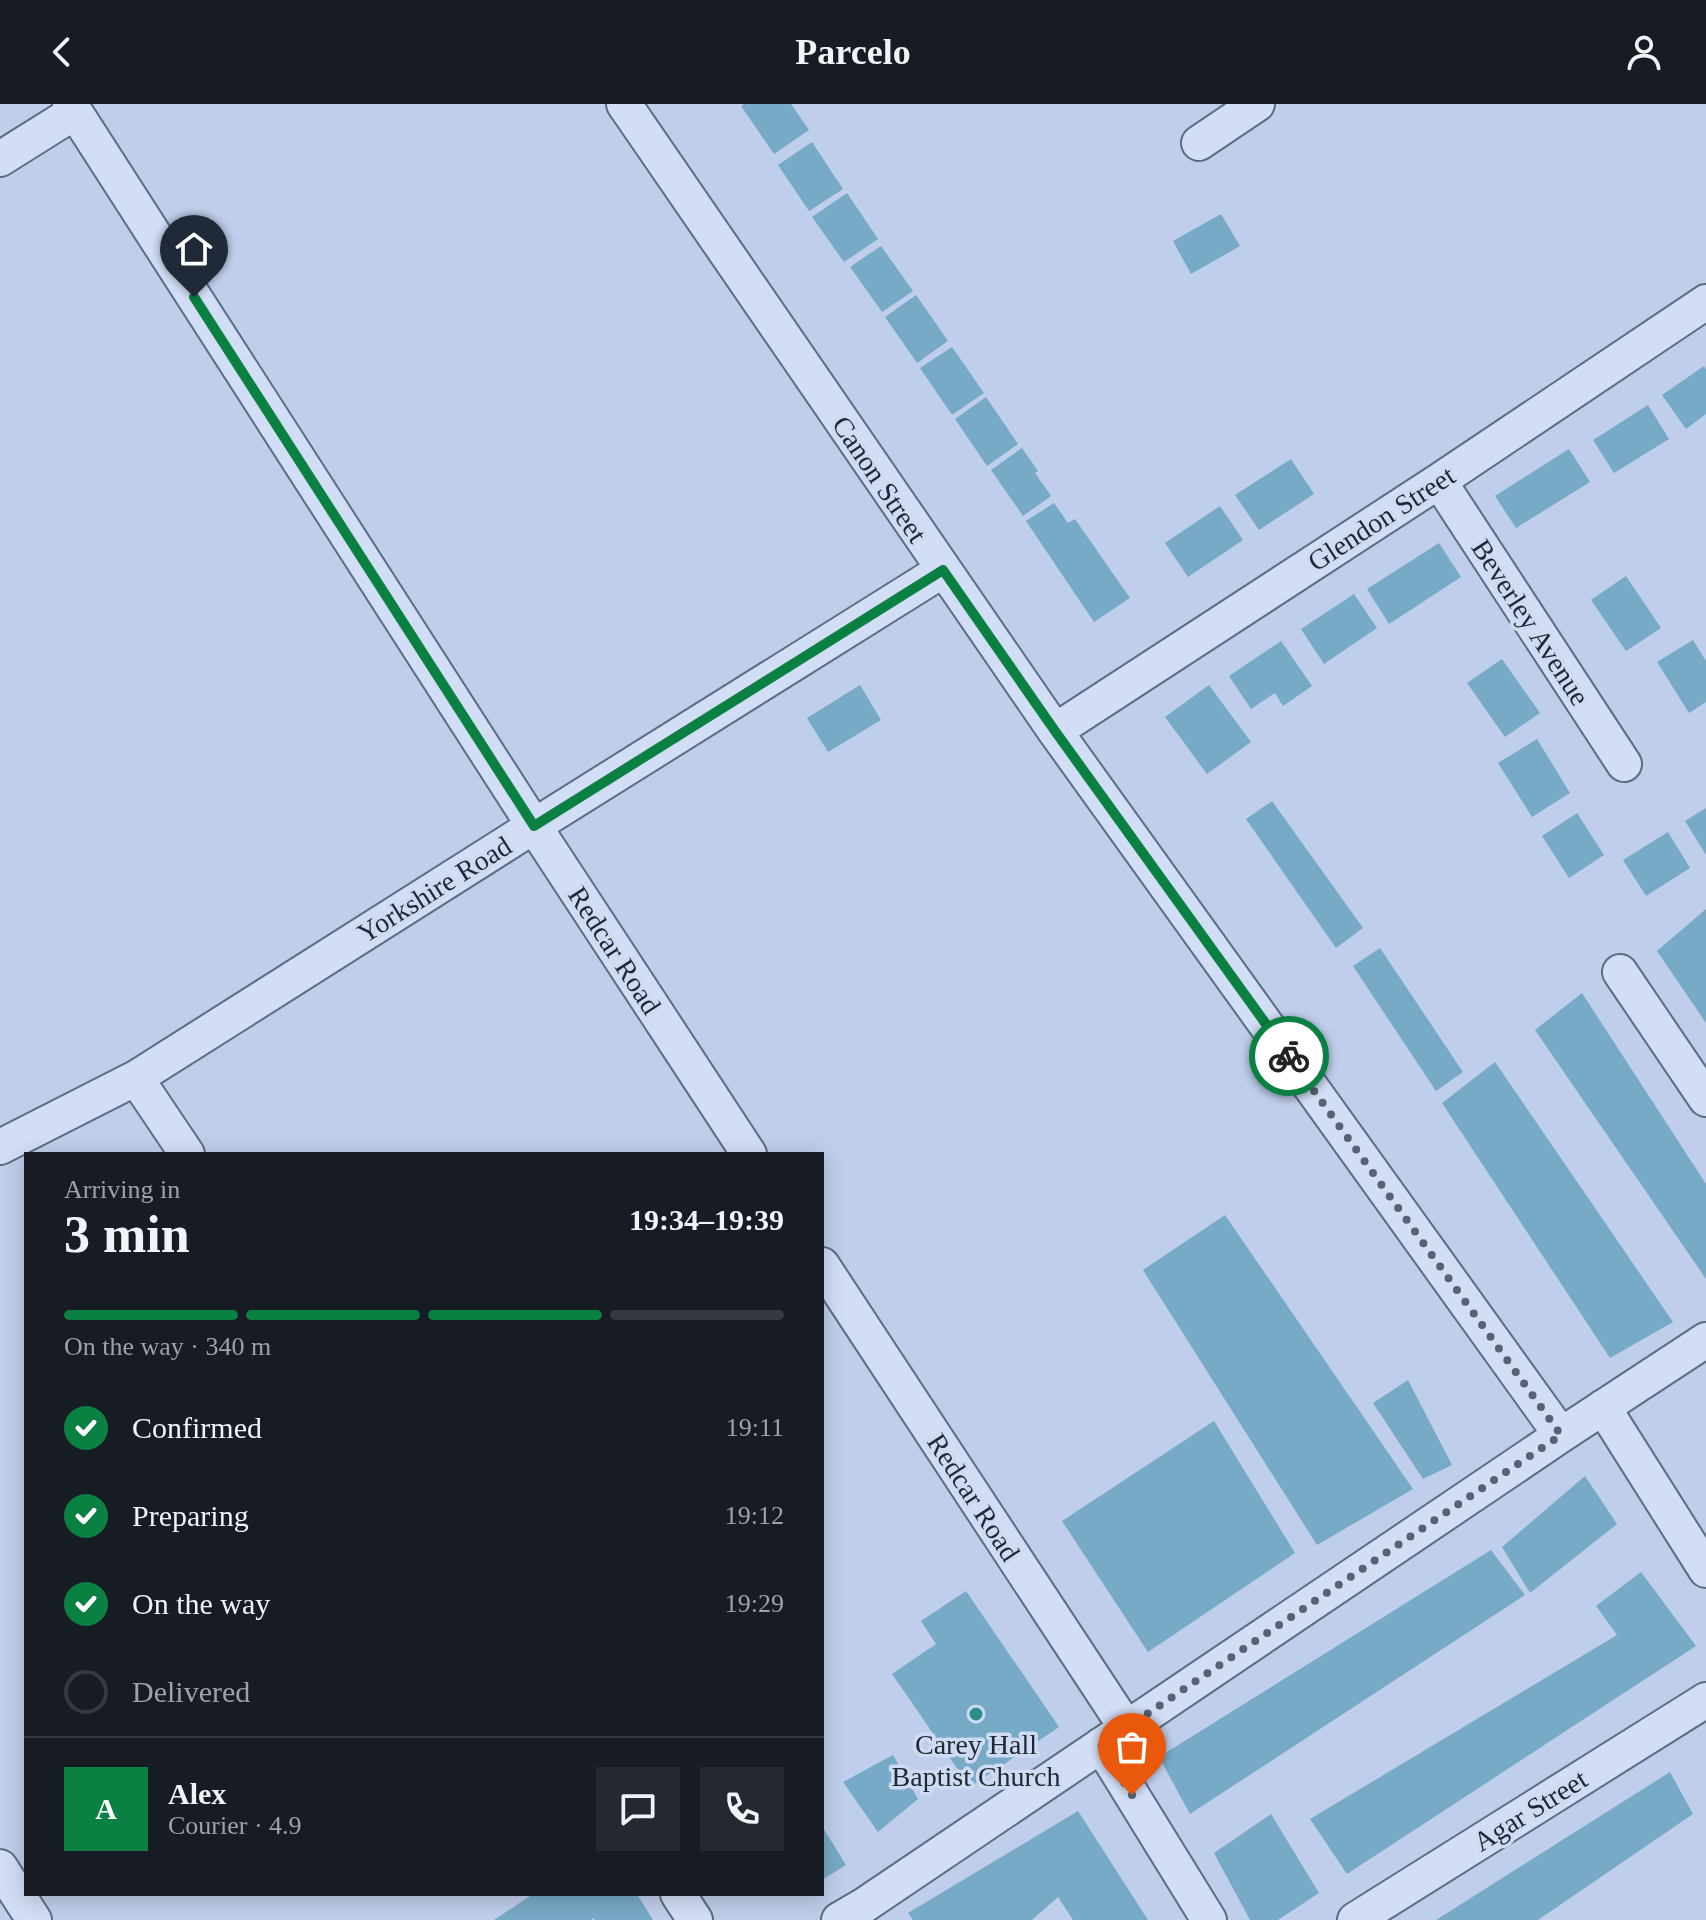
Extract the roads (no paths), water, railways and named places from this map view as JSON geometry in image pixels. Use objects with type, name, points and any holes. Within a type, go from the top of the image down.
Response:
[{"type":"street","name":"Canon Street","points":[[624,104],[1055,731],[1561,1435]]},
{"type":"street","points":[[1199,143],[1257,104]]},
{"type":"street","points":[[0,159],[72,108]]},
{"type":"street","name":"Redcar Road","points":[[72,108],[748,1152]]},
{"type":"street","name":"Glendon Street","points":[[1055,731],[1439,481],[1706,302]]},
{"type":"street","name":"Beverley Avenue","points":[[1439,481],[1624,764]]},
{"type":"street","name":"Yorkshire Road","points":[[0,1147],[136,1078],[943,570]]},
{"type":"street","points":[[1620,972],[1706,1099]]},
{"type":"street","points":[[136,1078],[186,1152]]},
{"type":"street","name":"Redcar Road","points":[[824,1268],[1114,1737],[1209,1920]]},
{"type":"street","points":[[858,1915],[1114,1737],[1706,1340]]},
{"type":"street","points":[[1603,1407],[1706,1570]]},
{"type":"street","name":"Agar Street","points":[[1355,1920],[1706,1700]]},
{"type":"street","points":[[0,1867],[34,1920]]},
{"type":"street","points":[[679,1896],[695,1920]]},
{"type":"place","name":"Carey Hall Baptist Church","points":[[976,1714]]}]
